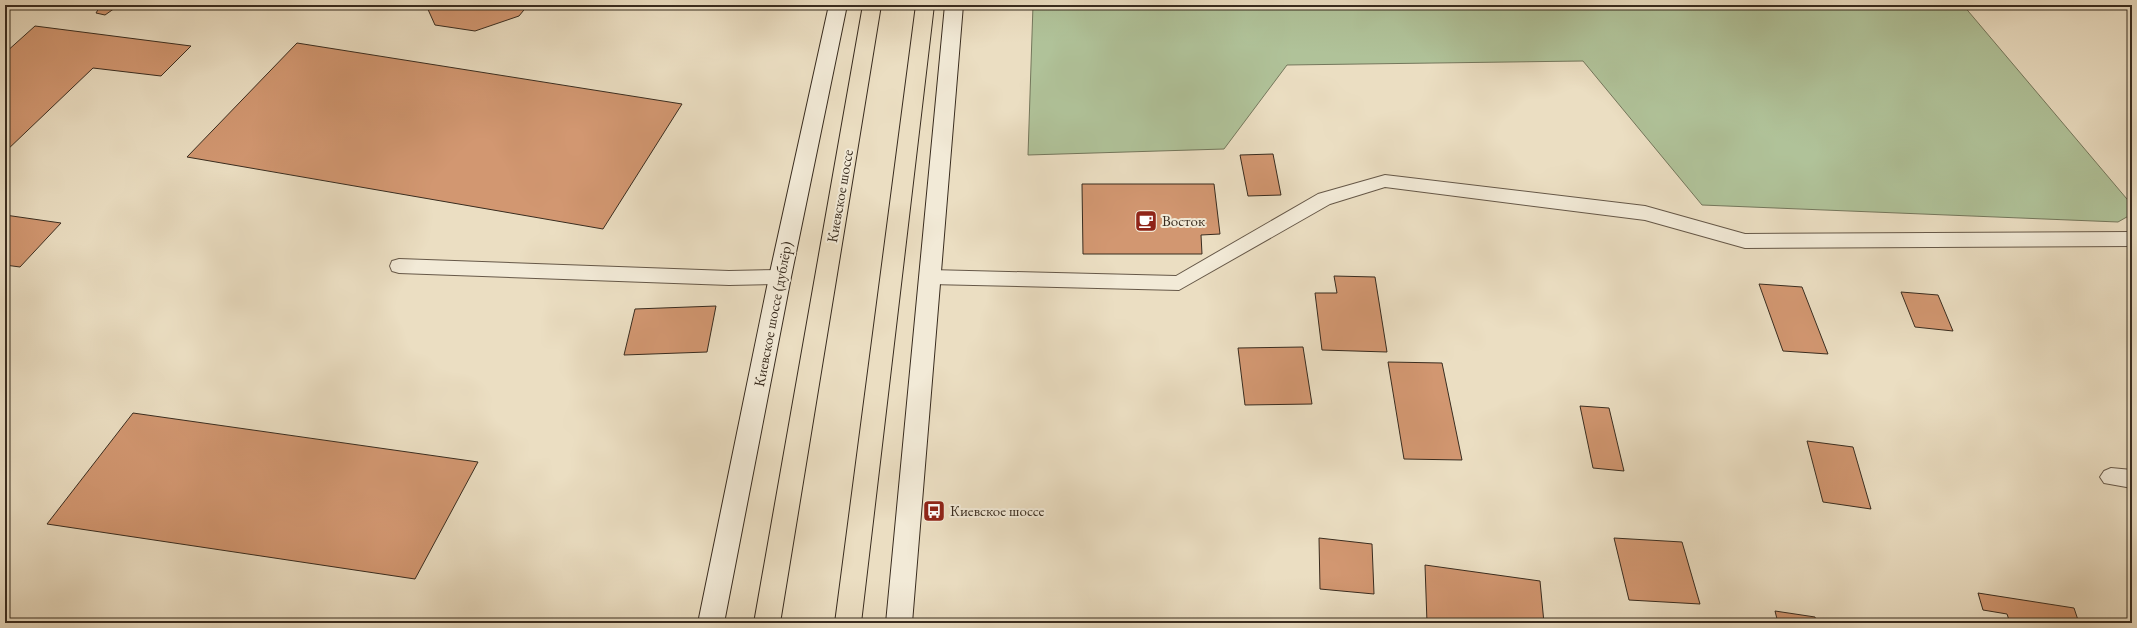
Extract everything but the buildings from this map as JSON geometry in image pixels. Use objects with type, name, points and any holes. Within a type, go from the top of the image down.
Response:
[{"type":"highway","name":"Киевское шоссе","points":[[768,623],[872,5]]},
{"type":"highway","points":[[848,623],[925,5]]},
{"type":"street","name":"Киевское шоссе (дублёр)","points":[[711,623],[780,277],[838,5]]},
{"type":"street","points":[[899,623],[954,5]]},
{"type":"lane","points":[[930,277],[1179,284],[1324,199],[1385,181],[1645,213],[1745,241],[2132,239]]},
{"type":"lane","points":[[399,266],[729,278],[780,277]]},
{"type":"lane","points":[[2111,477],[2132,479]]},
{"type":"green space","points":[[1033,5],[1963,5],[2132,205],[2132,214],[2118,222],[1702,205],[1583,61],[1287,65],[1224,149],[1028,155]]},
{"type":"place","name":"Восток","points":[[1146,221]]},
{"type":"place","name":"Киевское шоссе","points":[[934,511]]}]
